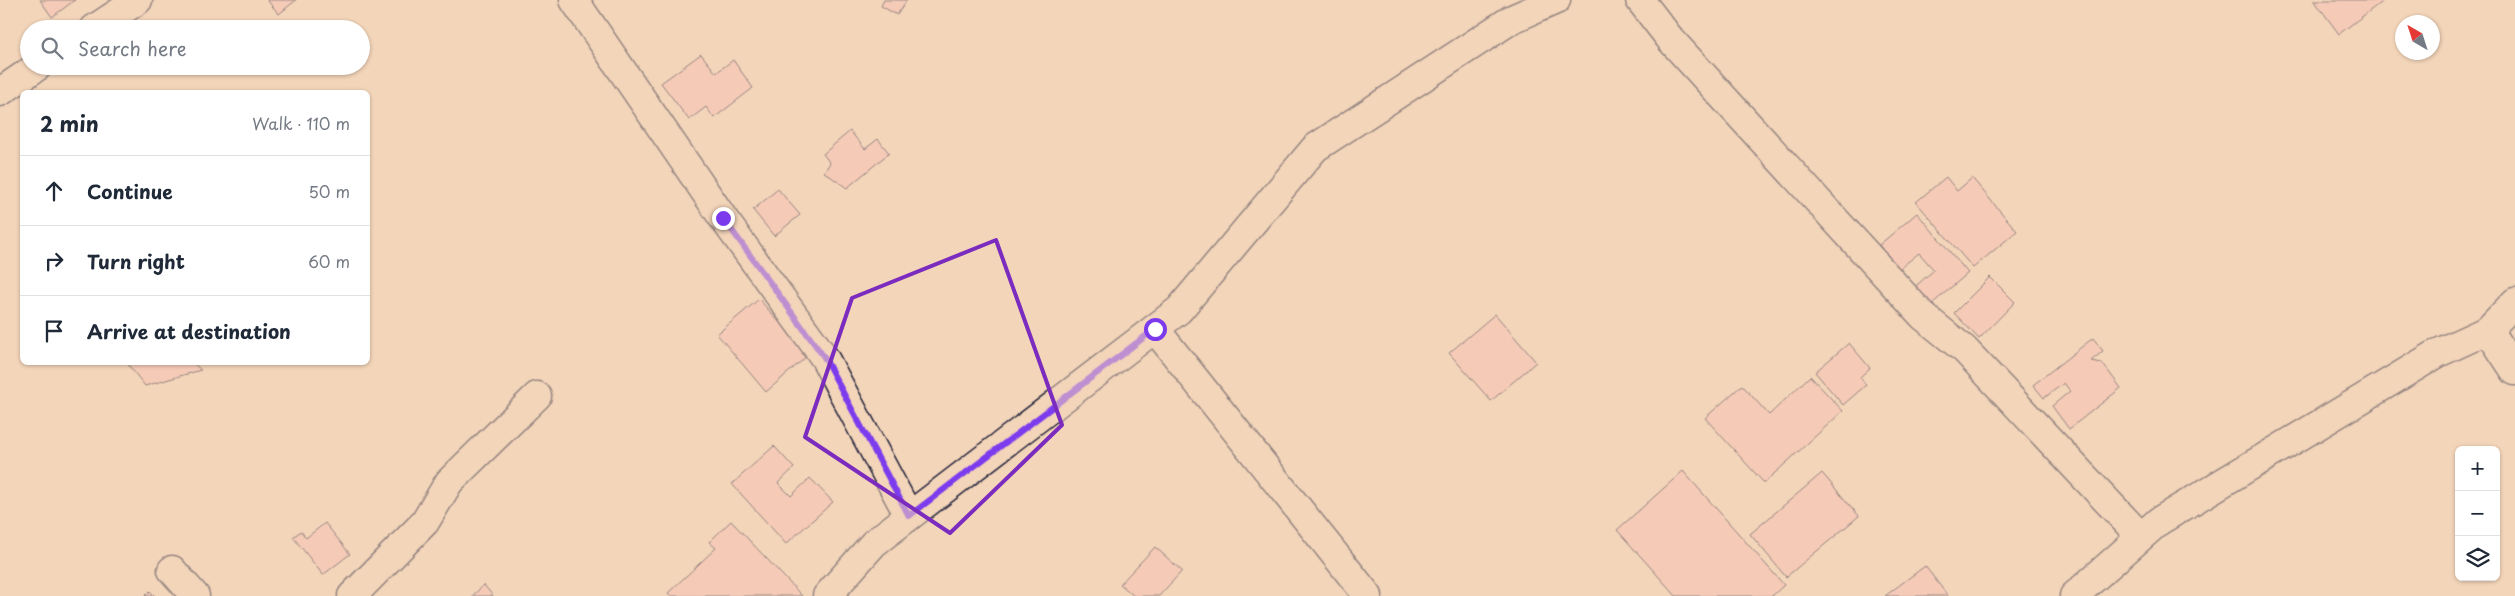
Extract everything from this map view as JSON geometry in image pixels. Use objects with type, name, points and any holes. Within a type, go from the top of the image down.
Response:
[{"type":"street","points":[[108,20],[138,0]]},
{"type":"street","points":[[574,0],[723,218],[824,357],[909,516]]},
{"type":"street","points":[[1640,0],[1671,40],[1923,316],[1965,350],[2140,536]]},
{"type":"street","points":[[827,596],[874,543],[1179,310],[1315,148],[1512,20],[1550,1]]},
{"type":"street","points":[[0,92],[25,75]]},
{"type":"street","points":[[2074,596],[2159,521],[2430,358],[2488,330],[2515,302]]},
{"type":"street","points":[[1155,329],[1368,596]]},
{"type":"street","points":[[2488,330],[2515,371]]},
{"type":"street","points":[[352,596],[426,522],[449,482],[537,396]]},
{"type":"street","points":[[172,570],[195,596]]},
{"type":"highlighted area","points":[[996,240],[1062,425],[950,533],[805,437],[852,298]]},
{"type":"building","points":[[40,0],[75,0],[52,17]]},
{"type":"building","points":[[267,0],[296,0],[279,14]]},
{"type":"building","points":[[884,0],[907,0],[897,15],[881,6]]},
{"type":"building","points":[[2314,0],[2384,0],[2339,34]]},
{"type":"building","points":[[701,54],[716,73],[733,60],[753,88],[714,118],[706,107],[689,120],[661,83]]},
{"type":"building","points":[[850,131],[865,149],[878,139],[889,153],[847,188],[824,172],[830,163],[823,154]]},
{"type":"building","points":[[1946,177],[1957,191],[1972,178],[2017,231],[1973,268],[1916,202]]},
{"type":"building","points":[[778,189],[800,215],[774,236],[753,210]]},
{"type":"building","points":[[1917,213],[1968,273],[1925,310],[1910,291],[1934,270],[1919,253],[1899,269],[1879,245]]},
{"type":"building","points":[[1990,277],[2015,302],[1979,339],[1954,313]]},
{"type":"building","points":[[759,299],[779,322],[786,315],[812,345],[802,353],[805,358],[766,392],[717,334]]},
{"type":"building","points":[[1495,314],[1536,362],[1491,401],[1449,353]]},
{"type":"building","points":[[2093,338],[2103,351],[2091,361],[2102,363],[2121,388],[2069,429],[2052,406],[2070,391],[2064,383],[2044,398],[2033,385]]},
{"type":"building","points":[[1849,343],[1870,368],[1860,377],[1866,385],[1843,405],[1815,372]]},
{"type":"building","points":[[128,365],[195,365],[201,370],[145,386]]},
{"type":"building","points":[[1810,376],[1843,411],[1764,483],[1705,418],[1742,385],[1769,415]]},
{"type":"building","points":[[774,446],[794,468],[778,483],[791,496],[810,478],[833,502],[786,544],[732,484]]},
{"type":"building","points":[[1683,471],[1784,585],[1772,596],[1676,596],[1617,530]]},
{"type":"building","points":[[1822,473],[1859,516],[1786,577],[1750,534]]},
{"type":"building","points":[[731,521],[802,596],[671,596],[668,593],[716,548],[709,542]]},
{"type":"building","points":[[325,523],[350,554],[323,575],[293,537],[301,531],[306,538]]},
{"type":"building","points":[[1155,547],[1182,571],[1159,596],[1134,596],[1120,584]]},
{"type":"building","points":[[1925,566],[1948,596],[1885,596]]},
{"type":"building","points":[[484,585],[493,596],[472,596]]},
{"type":"building","points":[[150,591],[155,596],[145,596]]},
{"type":"route","points":[[723,218],[824,357],[909,516],[1155,329]]}]
